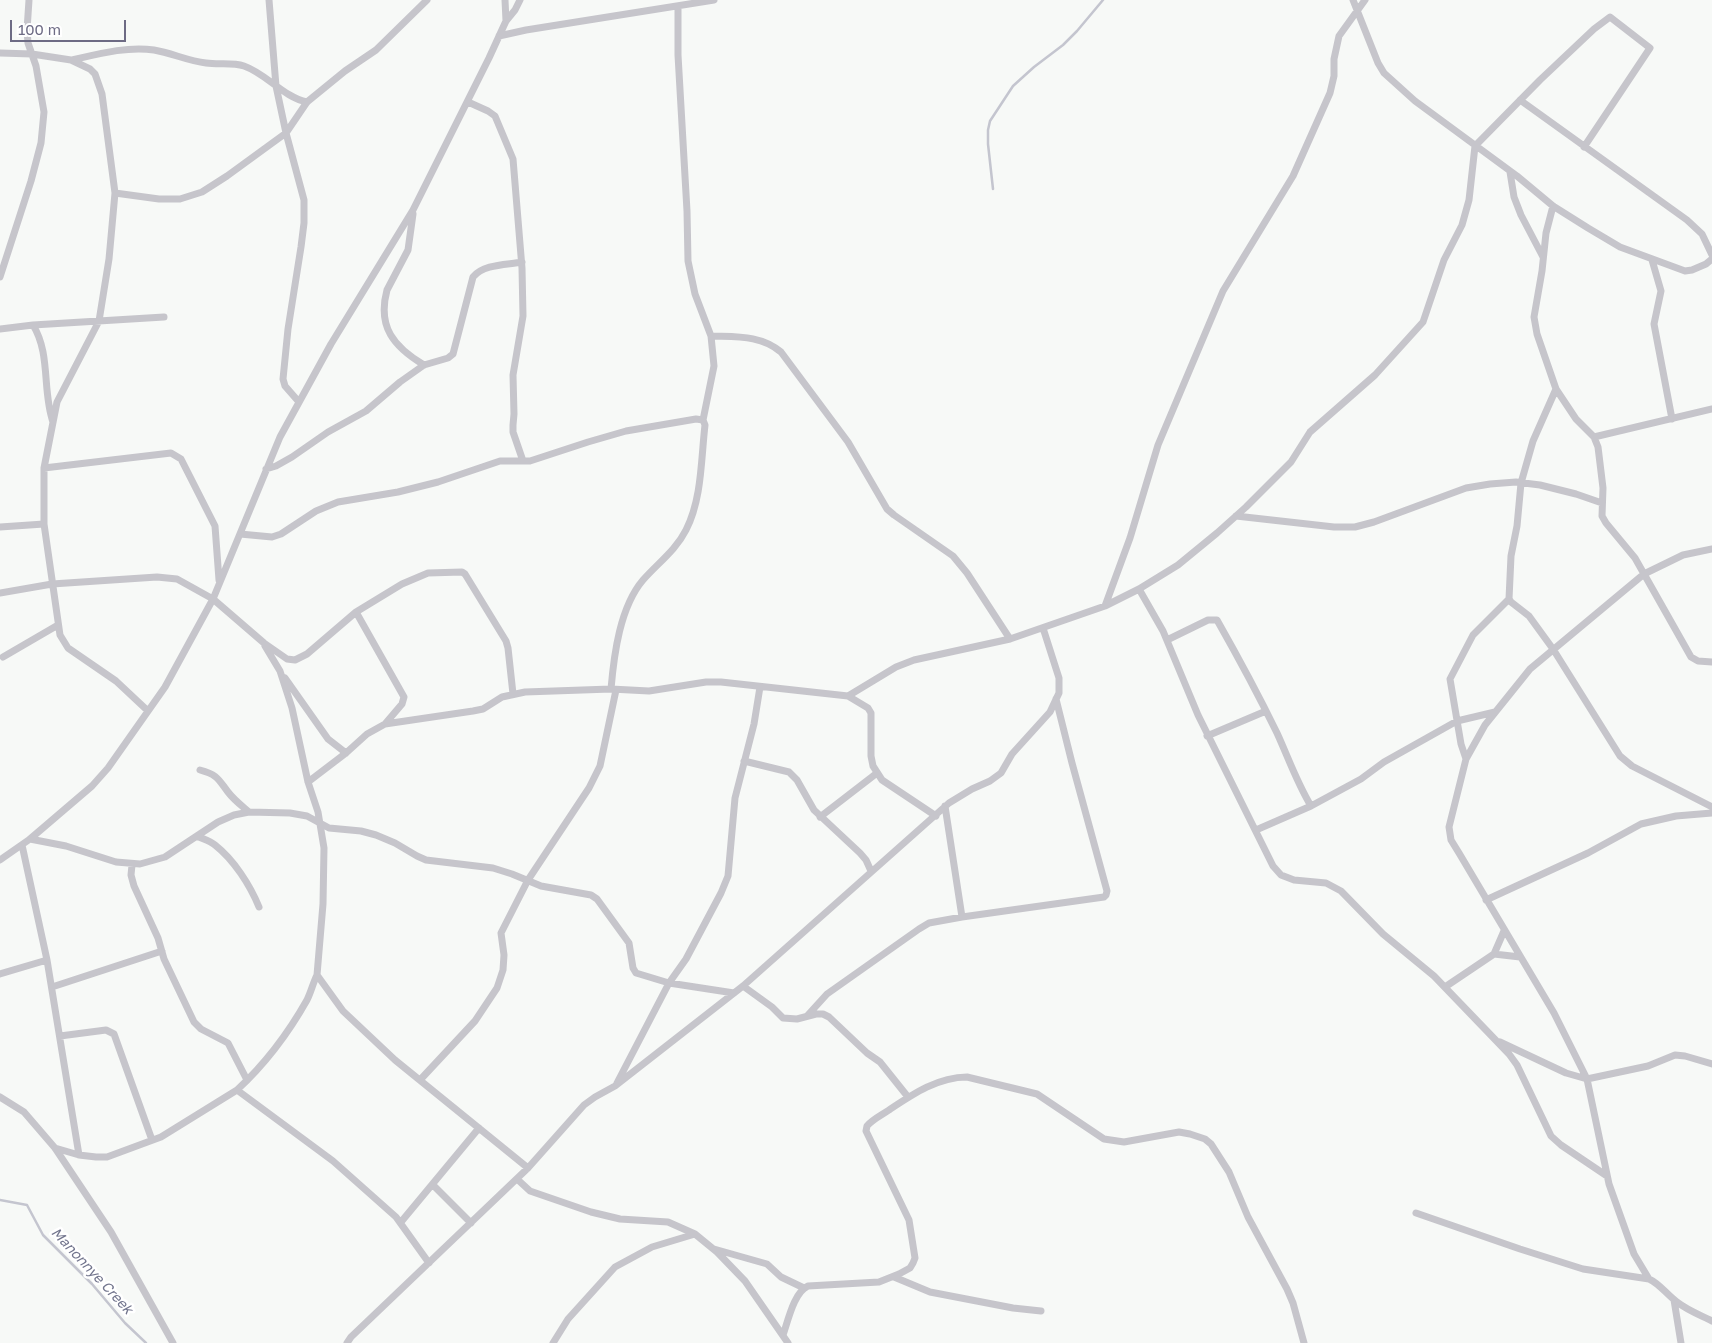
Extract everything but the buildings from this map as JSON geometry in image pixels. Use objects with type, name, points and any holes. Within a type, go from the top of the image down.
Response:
[{"type":"street","points":[[0,277],[31,181],[41,143],[44,112],[36,66],[28,43],[29,0]]},
{"type":"street","points":[[269,0],[276,86],[304,200],[304,224],[298,273],[288,329],[282,379],[284,386],[299,402]]},
{"type":"street","points":[[116,193],[159,200],[180,199],[202,192],[241,167],[286,133],[306,102],[345,71],[376,50],[427,0]]},
{"type":"street","points":[[505,0],[506,21]]},
{"type":"street","points":[[0,860],[30,839],[92,786],[108,768],[165,687],[213,599],[280,437],[331,344],[413,210],[468,102],[506,21],[520,0]]},
{"type":"street","points":[[499,36],[669,4],[678,6],[714,0]]},
{"type":"street","points":[[1353,0],[1378,63],[1384,73],[1416,101],[1553,206],[1620,247],[1652,260],[1685,271],[1706,264],[1712,259]]},
{"type":"street","points":[[1105,606],[1130,538],[1158,445],[1223,291],[1293,176],[1330,93],[1339,36],[1365,0]]},
{"type":"street","points":[[420,1080],[475,1021],[497,988],[503,970],[504,955],[501,933],[528,880],[589,788],[600,766],[614,689],[613,660],[630,598],[643,580],[671,552],[681,538],[686,530],[696,502],[705,425],[703,420],[714,366],[711,336],[695,294],[688,261],[678,55],[678,6]]},
{"type":"street","points":[[848,696],[896,667],[914,660],[1010,639],[1105,606],[1139,589],[1178,564],[1236,516],[1290,462],[1310,432],[1374,375],[1423,322],[1444,260],[1462,225],[1469,200],[1475,146],[1594,29],[1610,17],[1650,48],[1584,147]]},
{"type":"street","points":[[71,60],[115,51],[149,50],[204,63],[233,64],[244,66],[298,100],[306,102]]},
{"type":"street","points":[[0,53],[32,54],[71,60],[90,69],[99,82],[110,142],[116,193],[109,259],[99,321],[57,402],[44,468],[44,524],[60,634],[68,648],[116,681],[148,711]]},
{"type":"street","points":[[1520,100],[1688,220],[1702,234],[1712,255]]},
{"type":"street","points":[[468,102],[492,112],[495,116],[511,153],[514,167],[522,262],[523,316],[513,374],[513,432],[523,461]]},
{"type":"street","points":[[1510,172],[1514,197],[1521,215],[1544,257]]},
{"type":"street","points":[[1553,206],[1546,233],[1534,317],[1536,334],[1556,389],[1576,419],[1594,437],[1598,447],[1602,480],[1602,516],[1636,558],[1691,657],[1698,661],[1712,662]]},
{"type":"street","points":[[413,210],[410,245],[387,290],[384,316],[392,337],[399,348],[424,366]]},
{"type":"street","points":[[1652,260],[1661,291],[1654,324],[1672,419]]},
{"type":"street","points":[[266,470],[292,457],[328,432],[366,411],[400,382],[424,366],[448,358],[453,354],[473,277],[478,271],[485,268],[522,262]]},
{"type":"street","points":[[0,329],[33,325],[164,317]]},
{"type":"street","points":[[33,325],[40,335],[44,351],[49,412],[53,422]]},
{"type":"street","points":[[711,336],[751,338],[771,343],[782,352],[848,442],[887,509],[953,556],[967,573],[1010,639]]},
{"type":"street","points":[[1466,758],[1461,744],[1451,686],[1452,673],[1473,635],[1509,599],[1511,556],[1517,526],[1521,483],[1532,441],[1556,389]]},
{"type":"street","points":[[1594,437],[1712,409]]},
{"type":"street","points":[[240,534],[272,537],[281,534],[316,510],[338,502],[398,492],[438,482],[508,460],[530,461],[626,431],[703,420]]},
{"type":"street","points":[[44,468],[171,453],[177,455],[181,459],[215,526],[219,583]]},
{"type":"street","points":[[1236,516],[1334,527],[1355,527],[1374,522],[1466,488],[1490,484],[1521,483],[1540,485],[1576,494],[1602,504]]},
{"type":"street","points":[[0,527],[44,524]]},
{"type":"street","points":[[1649,1279],[1634,1254],[1607,1176],[1587,1079],[1564,1031],[1451,840],[1449,827],[1466,758],[1485,725],[1530,669],[1644,574],[1683,555],[1712,549]]},
{"type":"street","points":[[0,593],[52,584],[170,577],[188,584],[213,599],[264,643],[287,659],[295,660],[300,659],[356,612],[394,589],[428,574],[462,572],[506,641],[513,694]]},
{"type":"street","points":[[1139,589],[1167,640],[1207,736],[1273,866],[1281,875],[1294,880],[1326,883],[1341,891],[1383,934],[1434,976],[1498,1041],[1516,1066],[1552,1136],[1561,1145],[1607,1176]]},
{"type":"street","points":[[1509,599],[1529,616],[1553,649],[1620,756],[1632,766],[1712,807]]},
{"type":"street","points":[[356,612],[404,697],[404,701],[385,724]]},
{"type":"street","points":[[1167,640],[1208,620],[1217,620],[1266,711],[1311,806]]},
{"type":"street","points":[[3,657],[58,625]]},
{"type":"street","points":[[347,1343],[528,1168],[584,1105],[595,1096],[615,1086],[743,986],[945,806],[972,788],[990,781],[1001,772],[1012,754],[1050,712],[1059,693],[1059,678],[1043,628]]},
{"type":"street","points":[[264,643],[280,671],[328,739],[346,753]]},
{"type":"street","points":[[55,1148],[96,1158],[107,1157],[162,1137],[237,1090],[286,1032],[308,998],[317,974],[325,857],[320,824],[308,782],[292,708],[280,671]]},
{"type":"street","points":[[308,782],[367,734],[385,724],[483,709],[502,697],[513,694],[614,689],[649,690],[706,682],[721,682],[848,696],[868,708],[871,713],[871,756],[877,773],[882,780],[936,816]]},
{"type":"street","points":[[615,1086],[669,983],[686,959],[722,893],[728,876],[735,798],[754,724],[760,687]]},
{"type":"street","points":[[807,1016],[827,994],[929,923],[962,916],[1104,897],[1106,895],[1107,891],[1056,699]]},
{"type":"street","points":[[1207,736],[1266,711]]},
{"type":"street","points":[[1256,830],[1311,806],[1362,779],[1384,762],[1457,721],[1495,712]]},
{"type":"street","points":[[744,761],[789,772],[797,780],[804,795],[820,817],[860,853],[871,871]]},
{"type":"street","points":[[200,770],[211,773],[222,782],[228,793],[238,804],[250,812]]},
{"type":"street","points":[[820,817],[877,773]]},
{"type":"street","points":[[945,806],[962,916]]},
{"type":"street","points":[[30,839],[66,846],[108,860],[132,864],[150,862],[165,857],[228,817],[250,812],[307,816],[329,828],[361,831],[376,835],[426,860],[493,868],[553,889],[591,895],[597,899],[629,942],[633,968],[636,973],[669,983],[734,993]]},
{"type":"street","points":[[1486,900],[1588,853],[1641,824],[1676,816],[1712,813]]},
{"type":"street","points":[[197,836],[214,844],[232,864],[250,889],[259,907]]},
{"type":"street","points":[[22,845],[52,987],[79,1155]]},
{"type":"street","points":[[132,864],[131,875],[134,886],[158,938],[164,959],[194,1022],[201,1029],[228,1043],[247,1080]]},
{"type":"street","points":[[1444,987],[1494,954],[1504,931]]},
{"type":"street","points":[[52,987],[162,951]]},
{"type":"street","points":[[1494,954],[1520,957]]},
{"type":"street","points":[[0,974],[47,960]]},
{"type":"street","points":[[317,974],[328,992],[351,1019],[395,1060],[528,1168]]},
{"type":"street","points":[[743,986],[772,1007],[783,1018],[797,1019],[823,1014],[829,1017],[867,1053],[880,1062],[908,1098]]},
{"type":"street","points":[[60,1036],[106,1030],[114,1034],[152,1140]]},
{"type":"street","points":[[1498,1041],[1566,1073],[1587,1079],[1648,1066],[1675,1055],[1712,1064]]},
{"type":"street","points":[[783,1335],[798,1294],[804,1288],[808,1286],[879,1282],[894,1277],[910,1268],[914,1263],[909,1220],[866,1131],[870,1123],[920,1090],[946,1080],[967,1077],[1037,1094],[1104,1139],[1124,1142],[1179,1132],[1205,1139],[1211,1144],[1229,1172],[1248,1217],[1287,1289],[1293,1303],[1304,1343]]},
{"type":"street","points":[[237,1090],[333,1162],[401,1222],[429,1263]]},
{"type":"street","points":[[0,1097],[24,1112],[55,1148],[111,1232],[173,1343]]},
{"type":"street","points":[[401,1222],[479,1128]]},
{"type":"street","points":[[517,1178],[530,1191],[591,1212],[620,1219],[668,1222],[695,1234],[713,1248],[745,1281],[788,1343]]},
{"type":"street","points":[[432,1184],[471,1223]]},
{"type":"street","points":[[1416,1213],[1583,1269],[1649,1279],[1658,1283],[1674,1300],[1686,1309],[1712,1321]]},
{"type":"street","points":[[553,1343],[568,1319],[615,1267],[624,1260],[652,1246],[695,1234]]},
{"type":"street","points":[[713,1248],[767,1264],[781,1277],[804,1288]]},
{"type":"street","points":[[894,1277],[930,1292],[1040,1311]]},
{"type":"street","points":[[1674,1300],[1681,1343]]},
{"type":"waterway","points":[[993,189],[988,144],[990,121],[1013,86],[1063,45],[1103,0]]},
{"type":"waterway","name":"Manonnye Creek","points":[[0,1200],[27,1205],[43,1235],[92,1284],[125,1323],[146,1343]]}]
